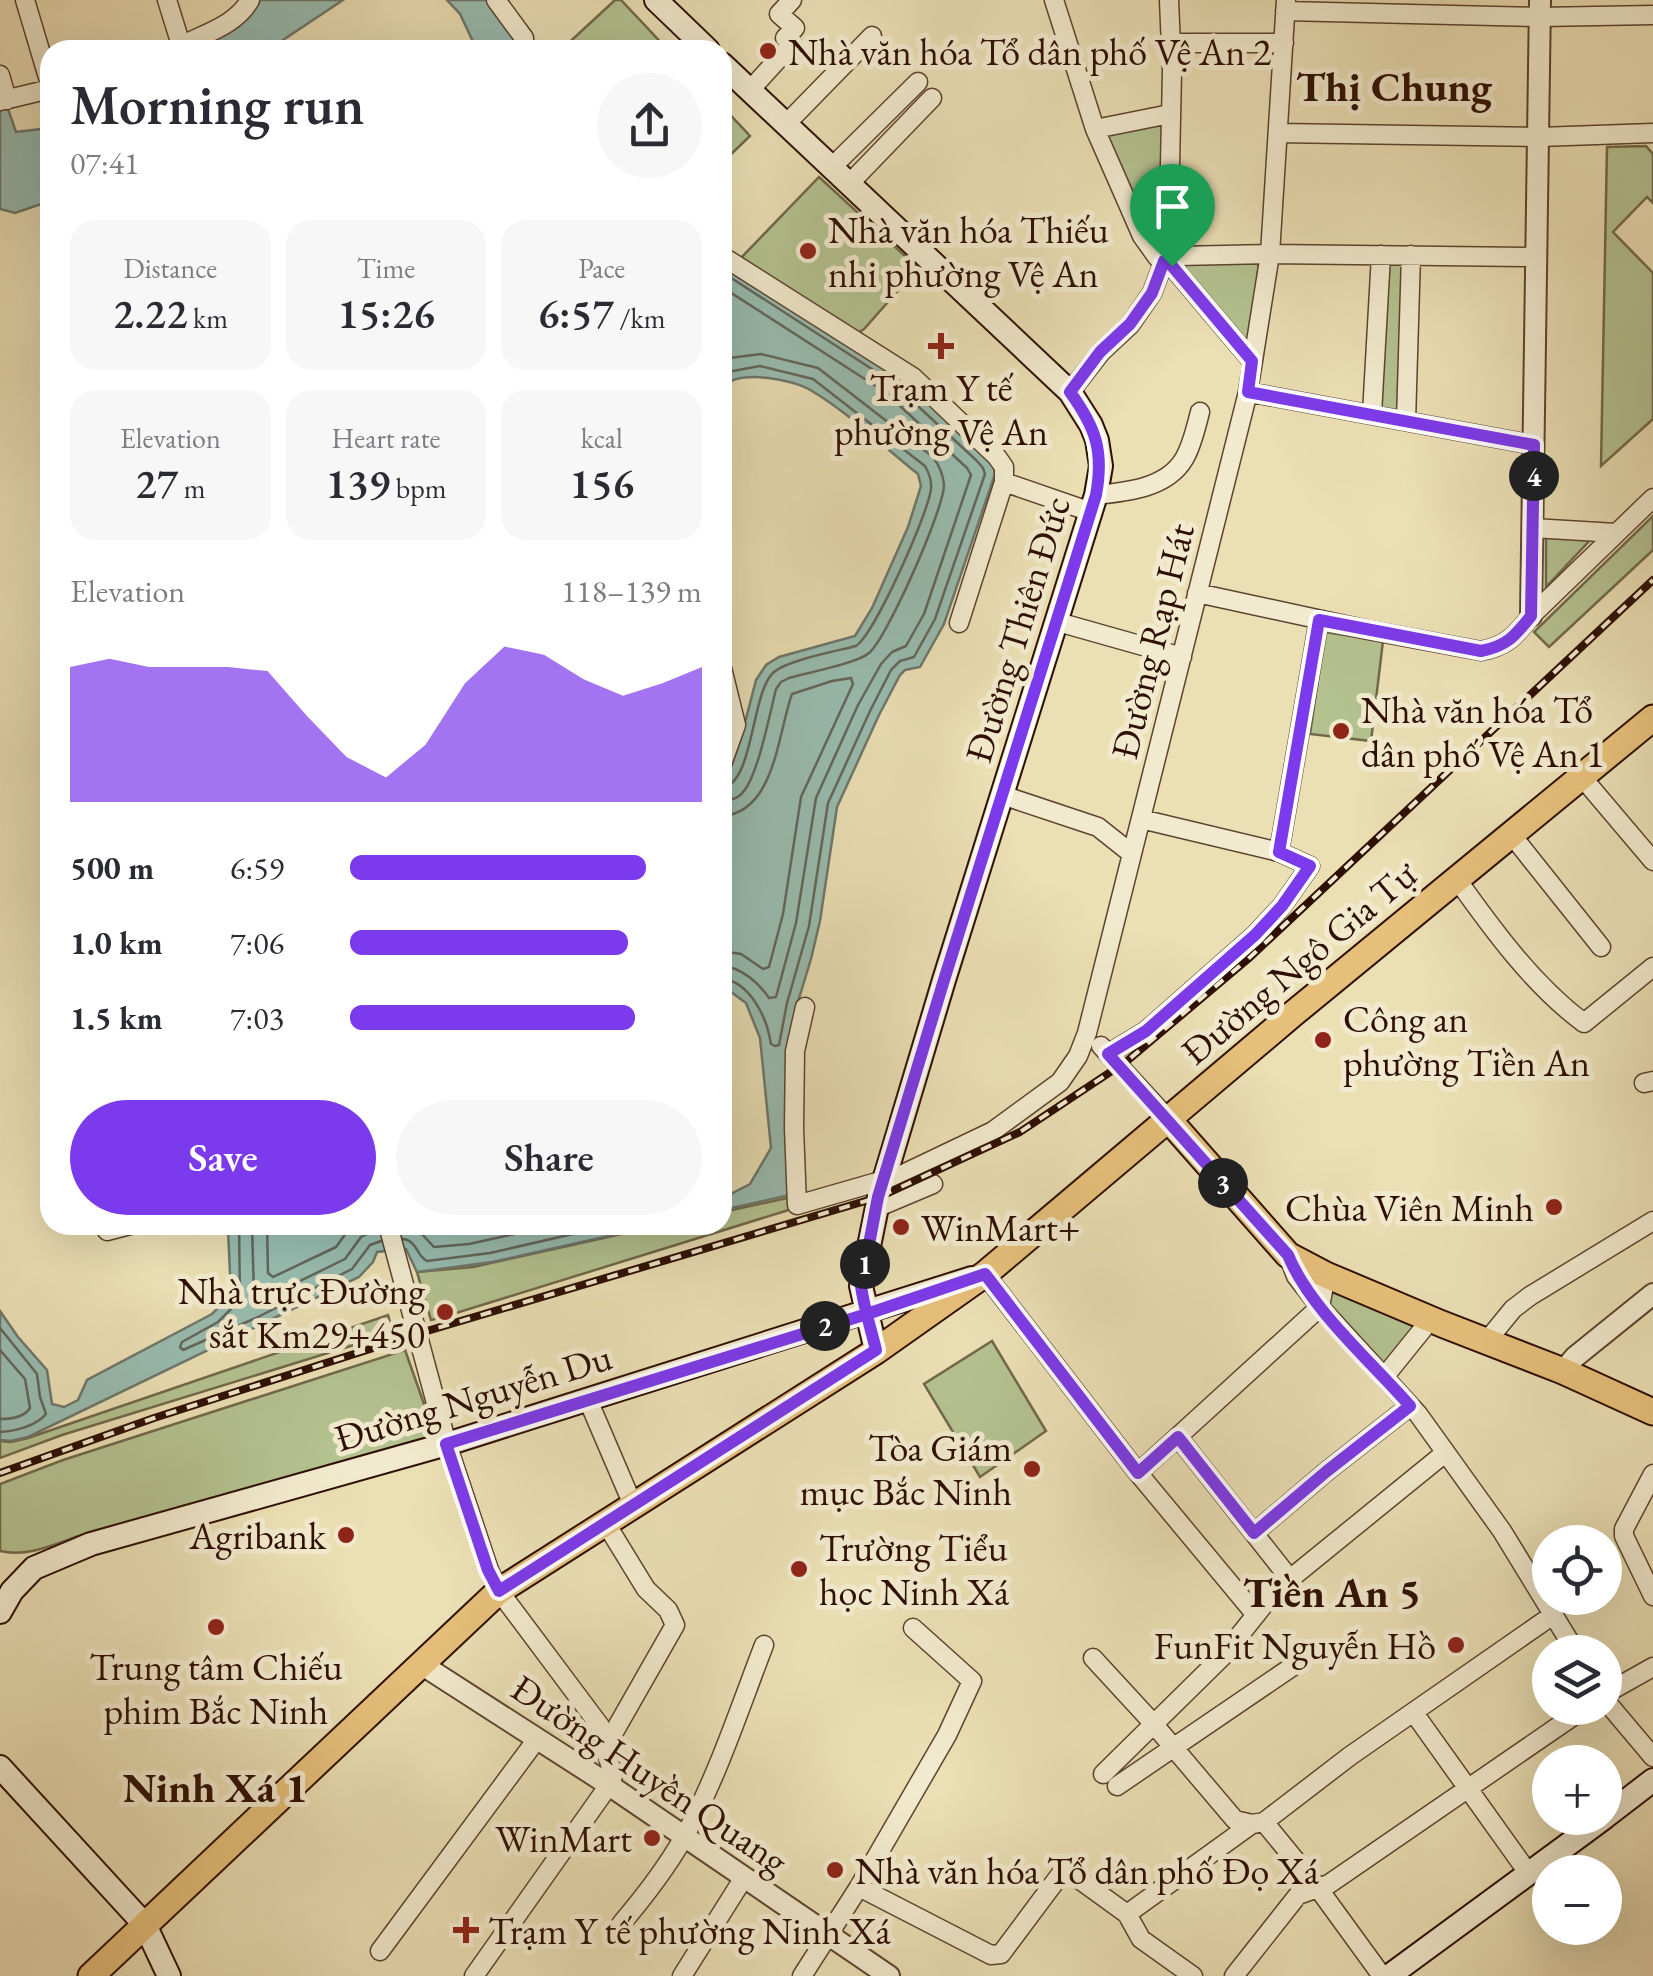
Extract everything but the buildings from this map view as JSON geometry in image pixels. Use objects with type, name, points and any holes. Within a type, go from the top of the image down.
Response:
[{"type":"main road","points":[[656,0],[698,40]]},
{"type":"main road","name":"Đường Thiên Đức","points":[[732,73],[1070,392],[1091,425],[1101,466],[1094,504],[876,1208],[861,1286],[876,1350]]},
{"type":"main road","name":"Đường Ngô Gia Tự","points":[[92,1976],[499,1591],[876,1350],[985,1274],[1456,878],[1653,718]]},
{"type":"main road","points":[[1168,1119],[1288,1255],[1326,1275],[1564,1371],[1653,1412]]},
{"type":"main road","name":"Đường Nguyễn Du","points":[[0,1612],[7,1581],[90,1544],[446,1444],[985,1274]]},
{"type":"main road","points":[[0,1767],[145,1924],[170,1976]]},
{"type":"main road","points":[[1622,1803],[1653,1780]]},
{"type":"main road","points":[[1386,1976],[1580,1835]]},
{"type":"street","points":[[25,0],[40,52]]},
{"type":"street","points":[[167,0],[176,40]]},
{"type":"street","points":[[194,40],[229,23],[250,0]]},
{"type":"street","points":[[496,0],[524,40]]},
{"type":"street","points":[[750,90],[792,44],[785,38],[795,28],[779,14],[792,0]]},
{"type":"street","points":[[1054,0],[1095,129],[1142,236],[1151,251],[1176,271],[1252,361]]},
{"type":"street","points":[[1070,392],[1100,352],[1130,324],[1152,293],[1164,261],[1170,114],[1169,0]]},
{"type":"street","points":[[1286,6],[1540,8],[1653,16]]},
{"type":"street","name":"Đường Rạp Hát","points":[[805,1006],[795,1051],[797,1205],[883,1182],[993,1130],[1060,1082],[1088,1033],[1248,392],[1270,254],[1286,6]]},
{"type":"street","points":[[1531,616],[1540,8]]},
{"type":"street","points":[[786,124],[872,36]]},
{"type":"street","points":[[1171,43],[1284,43]]},
{"type":"street","points":[[0,75],[3,100],[40,90]]},
{"type":"street","points":[[832,167],[918,82]]},
{"type":"street","points":[[850,183],[932,98]]},
{"type":"street","points":[[1095,129],[1170,114]]},
{"type":"street","points":[[1278,133],[1539,137],[1653,133]]},
{"type":"street","points":[[1164,261],[1178,256],[1270,254],[1537,257]]},
{"type":"street","points":[[1372,414],[1381,255]]},
{"type":"street","points":[[1406,421],[1411,256]]},
{"type":"street","points":[[732,262],[913,377],[1004,467],[1004,482],[958,623]]},
{"type":"street","points":[[1248,392],[1534,445]]},
{"type":"street","points":[[1004,482],[1094,504],[1164,479],[1184,459],[1200,412]]},
{"type":"street","points":[[1198,592],[1481,651],[1498,648],[1514,637],[1653,498]]},
{"type":"street","points":[[1533,528],[1616,532]]},
{"type":"street","points":[[1279,852],[1319,620]]},
{"type":"street","points":[[1058,622],[1182,657]]},
{"type":"street","points":[[732,709],[736,725],[732,736]]},
{"type":"street","points":[[1581,776],[1653,862]]},
{"type":"street","points":[[1002,795],[1098,827],[1132,854]]},
{"type":"street","points":[[1108,1054],[1146,1031],[1255,935],[1288,900],[1310,866],[1279,852],[1141,819]]},
{"type":"street","points":[[1512,834],[1601,946]]},
{"type":"street","points":[[1456,878],[1557,1003],[1584,1023],[1653,967]]},
{"type":"street","points":[[1088,1033],[1168,1119]]},
{"type":"street","points":[[876,1208],[933,1184]]},
{"type":"street","points":[[1486,1342],[1513,1309],[1530,1296],[1653,1221]]},
{"type":"street","points":[[391,1235],[446,1444],[488,1570],[499,1591],[598,1722],[613,1776],[474,1976]]},
{"type":"street","points":[[1288,1255],[1296,1276],[1320,1308],[1384,1376],[1446,1453],[1502,1531],[1566,1635]]},
{"type":"street","points":[[985,1274],[1138,1473],[1256,1615]]},
{"type":"street","points":[[1138,1473],[1320,1308],[1326,1275]]},
{"type":"street","points":[[1564,1371],[1575,1357],[1653,1294]]},
{"type":"street","points":[[1384,1376],[1431,1319]]},
{"type":"street","points":[[588,1400],[633,1505]]},
{"type":"street","points":[[1254,1533],[1410,1406]]},
{"type":"street","points":[[1178,1437],[1290,1579]]},
{"type":"street","points":[[1302,1660],[1173,1746],[1110,1780],[1153,1723],[1223,1656],[1290,1579],[1446,1453]]},
{"type":"street","points":[[1653,1474],[1624,1529],[1653,1596]]},
{"type":"street","points":[[606,1522],[646,1589],[668,1610],[676,1624],[607,1751]]},
{"type":"street","points":[[1126,1914],[1554,1616]]},
{"type":"street","points":[[802,1976],[859,1888],[947,1735],[972,1681],[913,1628]]},
{"type":"street","points":[[621,1924],[684,1837],[764,1644]]},
{"type":"street","points":[[1093,1658],[1234,1820],[1258,1823],[1318,1888],[1386,1976]]},
{"type":"street","name":"Đường Huyền Quang","points":[[421,1664],[610,1785],[888,1976]]},
{"type":"street","points":[[1622,1687],[1653,1668]]},
{"type":"street","points":[[1414,1713],[1529,1874]]},
{"type":"street","points":[[1622,1718],[1653,1757]]},
{"type":"street","points":[[1234,1976],[1294,1900],[1309,1890],[1330,1884],[1560,1725]]},
{"type":"street","points":[[380,1951],[537,1738]]},
{"type":"street","points":[[859,1888],[991,1955],[1001,1954],[1060,1875],[1069,1872],[1126,1914],[1141,1940],[1193,1976]]},
{"type":"street","points":[[682,1976],[743,1878]]},
{"type":"green space","points":[[615,0],[621,0],[659,40],[572,40]]},
{"type":"green space","points":[[732,117],[750,136],[732,153]]},
{"type":"green space","points":[[1164,121],[1164,239],[1154,247],[1107,135]]},
{"type":"green space","points":[[1646,146],[1653,154],[1653,203],[1647,197],[1613,232],[1653,273],[1653,419],[1601,466],[1607,147]]},
{"type":"green space","points":[[819,177],[918,268],[855,335],[738,261]]},
{"type":"green space","points":[[1406,260],[1402,416],[1375,411],[1386,261]]},
{"type":"green space","points":[[1259,263],[1249,351],[1180,264]]},
{"type":"green space","points":[[1653,516],[1653,550],[1549,647],[1534,632]]},
{"type":"green space","points":[[1546,535],[1593,537],[1546,587]]},
{"type":"green space","points":[[1325,632],[1383,641],[1371,741],[1310,734]]},
{"type":"green space","points":[[792,1197],[792,1209],[732,1228],[732,1210]]},
{"type":"green space","points":[[617,1235],[708,1235],[453,1314],[451,1305],[437,1309],[439,1318],[431,1320],[417,1272],[473,1267]]},
{"type":"green space","points":[[1332,1289],[1421,1322],[1384,1366],[1326,1307]]},
{"type":"green space","points":[[388,1315],[393,1333],[62,1435],[0,1458],[0,1441],[28,1438]]},
{"type":"green space","points":[[992,1341],[1046,1431],[980,1477],[924,1384]]},
{"type":"green space","points":[[405,1350],[435,1435],[44,1548],[0,1551],[0,1484]]},
{"type":"water","points":[[255,0],[343,0],[283,40],[200,40]]},
{"type":"water","points":[[447,0],[492,0],[520,40],[472,40],[460,14]]},
{"type":"water","points":[[0,109],[8,109],[16,132],[40,129],[40,204],[15,213],[0,209]]},
{"type":"water","points":[[732,267],[899,374],[993,463],[995,474],[944,624],[920,667],[900,675],[837,807],[820,921],[797,1005],[790,1195],[732,1208],[732,1193],[750,1184],[771,1148],[760,1038],[746,1003],[732,993],[732,764],[756,680],[766,665],[779,657],[855,636],[872,608],[908,527],[921,486],[918,474],[812,391],[780,380],[741,378],[732,382]]},
{"type":"water","points":[[228,1235],[613,1235],[492,1262],[417,1272],[406,1249],[377,1252],[359,1277],[28,1437],[0,1440],[0,1311],[47,1370],[52,1404],[64,1407],[78,1400],[87,1380],[212,1314],[231,1295]]},
{"type":"railway","points":[[0,1473],[154,1418],[417,1334],[879,1197],[1020,1132],[1127,1061],[1248,959],[1653,580]]},
{"type":"place","name":"Nhà văn hóa Tổ dân phố Vệ An 2","points":[[768,51]]},
{"type":"place","name":"Nhà văn hóa Thiếu nhi phường Vệ An","points":[[808,251]]},
{"type":"place","name":"Trạm Y tế phường Vệ An","points":[[941,346]]},
{"type":"place","name":"Nhà văn hóa Tổ dân phố Vệ An 1","points":[[1341,731]]},
{"type":"place","name":"Công an phường Tiền An","points":[[1323,1040]]},
{"type":"place","name":"Chùa Viên Minh","points":[[1554,1207]]},
{"type":"place","name":"WinMart+","points":[[901,1227]]},
{"type":"place","name":"Nhà trực Đường sắt Km29+450","points":[[445,1312]]},
{"type":"place","name":"Tòa Giám mục Bắc Ninh","points":[[1032,1469]]},
{"type":"place","name":"Agribank","points":[[346,1535]]},
{"type":"place","name":"Trường Tiểu học Ninh Xá","points":[[799,1569]]},
{"type":"place","name":"Trung tâm Chiếu phim Bắc Ninh","points":[[216,1627]]},
{"type":"place","name":"FunFit Nguyễn Hồ","points":[[1456,1645]]},
{"type":"place","name":"WinMart","points":[[652,1838]]},
{"type":"place","name":"Nhà văn hóa Tổ dân phố Đọ Xá","points":[[835,1870]]},
{"type":"place","name":"Trạm Y tế phường Ninh Xá","points":[[466,1930]]},
{"type":"district","name":"Thị Chung","points":[[1394,86]]},
{"type":"district","name":"Tiền An 5","points":[[1332,1592]]},
{"type":"district","name":"Ninh Xá 1","points":[[215,1787]]},
{"type":"route","points":[[1172,266],[1164,261],[1152,293],[1130,324],[1100,352],[1070,392],[1097,440],[1101,466],[1096,495],[878,1197],[861,1286],[862,1294],[867,1314],[876,1350],[499,1591],[488,1570],[446,1444],[867,1314],[985,1274],[1138,1473],[1178,1437],[1254,1533],[1410,1406],[1320,1308],[1296,1276],[1288,1255],[1108,1054],[1146,1031],[1255,935],[1282,906],[1310,866],[1279,852],[1319,620],[1481,651],[1498,648],[1514,637],[1531,616],[1534,445],[1248,392],[1252,361],[1172,266]]}]
